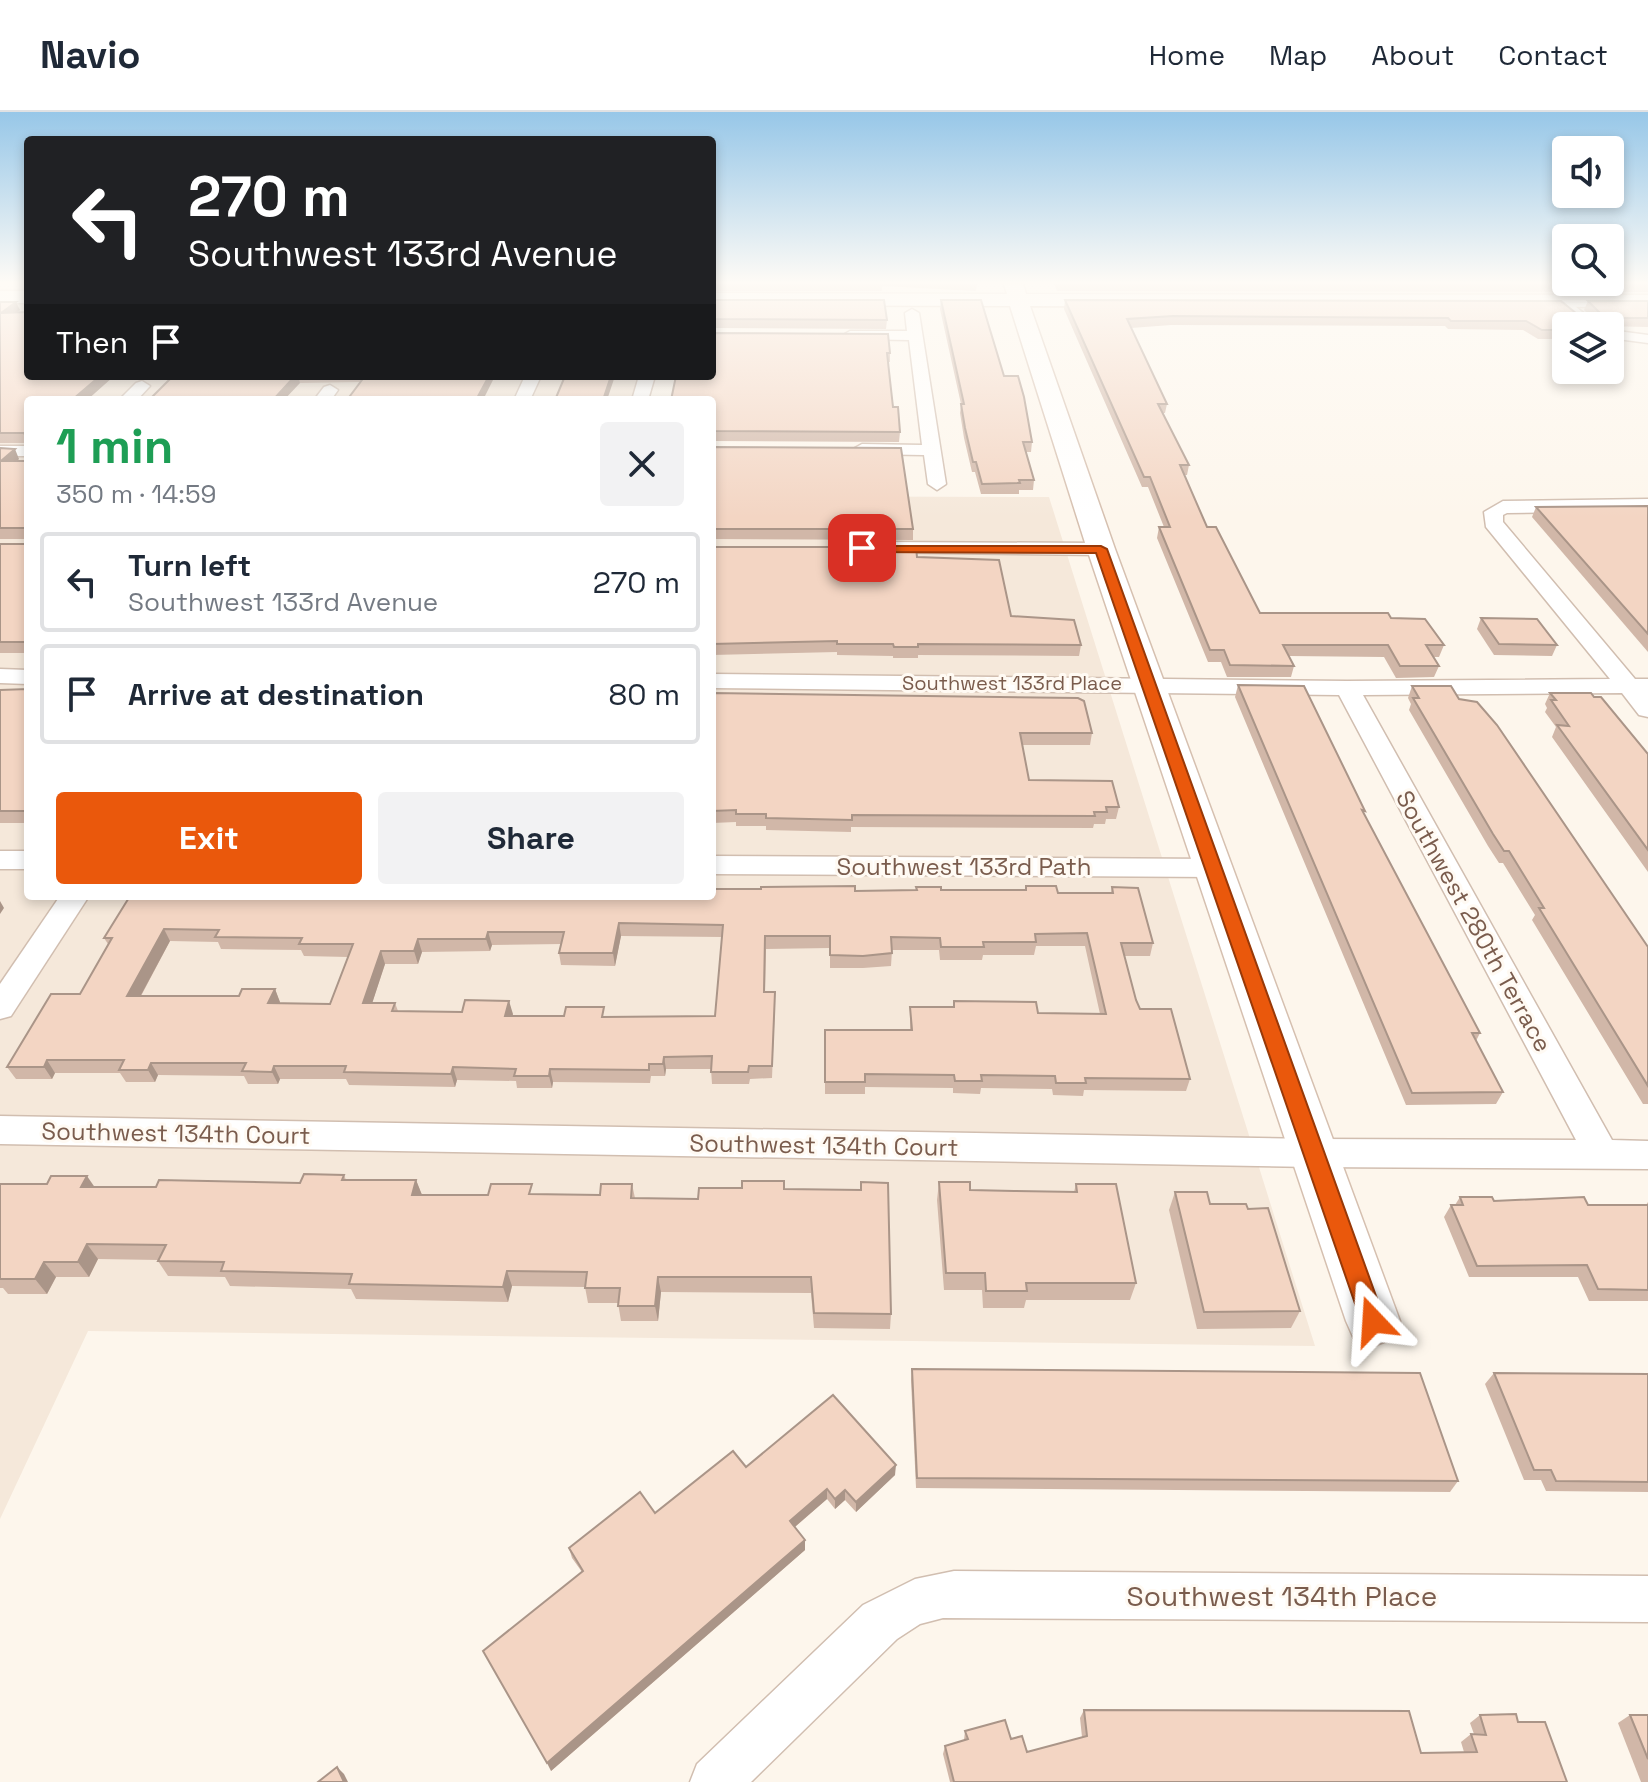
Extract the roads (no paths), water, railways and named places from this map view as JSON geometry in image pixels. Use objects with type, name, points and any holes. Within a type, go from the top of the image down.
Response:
[{"type":"street","points":[[918,362],[937,484]]},
{"type":"street","points":[[1039,362],[1101,549],[1373,1321]]},
{"type":"street","points":[[131,396],[142,386]]},
{"type":"street","points":[[848,449],[930,450]]},
{"type":"street","points":[[0,451],[24,451]]},
{"type":"street","points":[[1648,505],[1503,507],[1494,512],[1493,523],[1638,686],[1648,710]]},
{"type":"street","points":[[852,548],[1101,549]]},
{"type":"street","points":[[0,676],[24,677]]},
{"type":"street","name":"Southwest 133rd Place","points":[[716,681],[1347,688],[1638,686]]},
{"type":"street","name":"Southwest 280th Terrace","points":[[1347,688],[1601,1154]]},
{"type":"street","points":[[0,860],[24,860]]},
{"type":"street","name":"Southwest 133rd Path","points":[[716,865],[1215,868]]},
{"type":"street","points":[[0,1008],[72,900]]},
{"type":"street","name":"Southwest 134th Court","points":[[0,1130],[1313,1153],[1648,1155]]},
{"type":"street","name":"Southwest 134th Place","points":[[715,1782],[880,1622],[901,1606],[916,1600],[954,1594],[1648,1599]]}]
